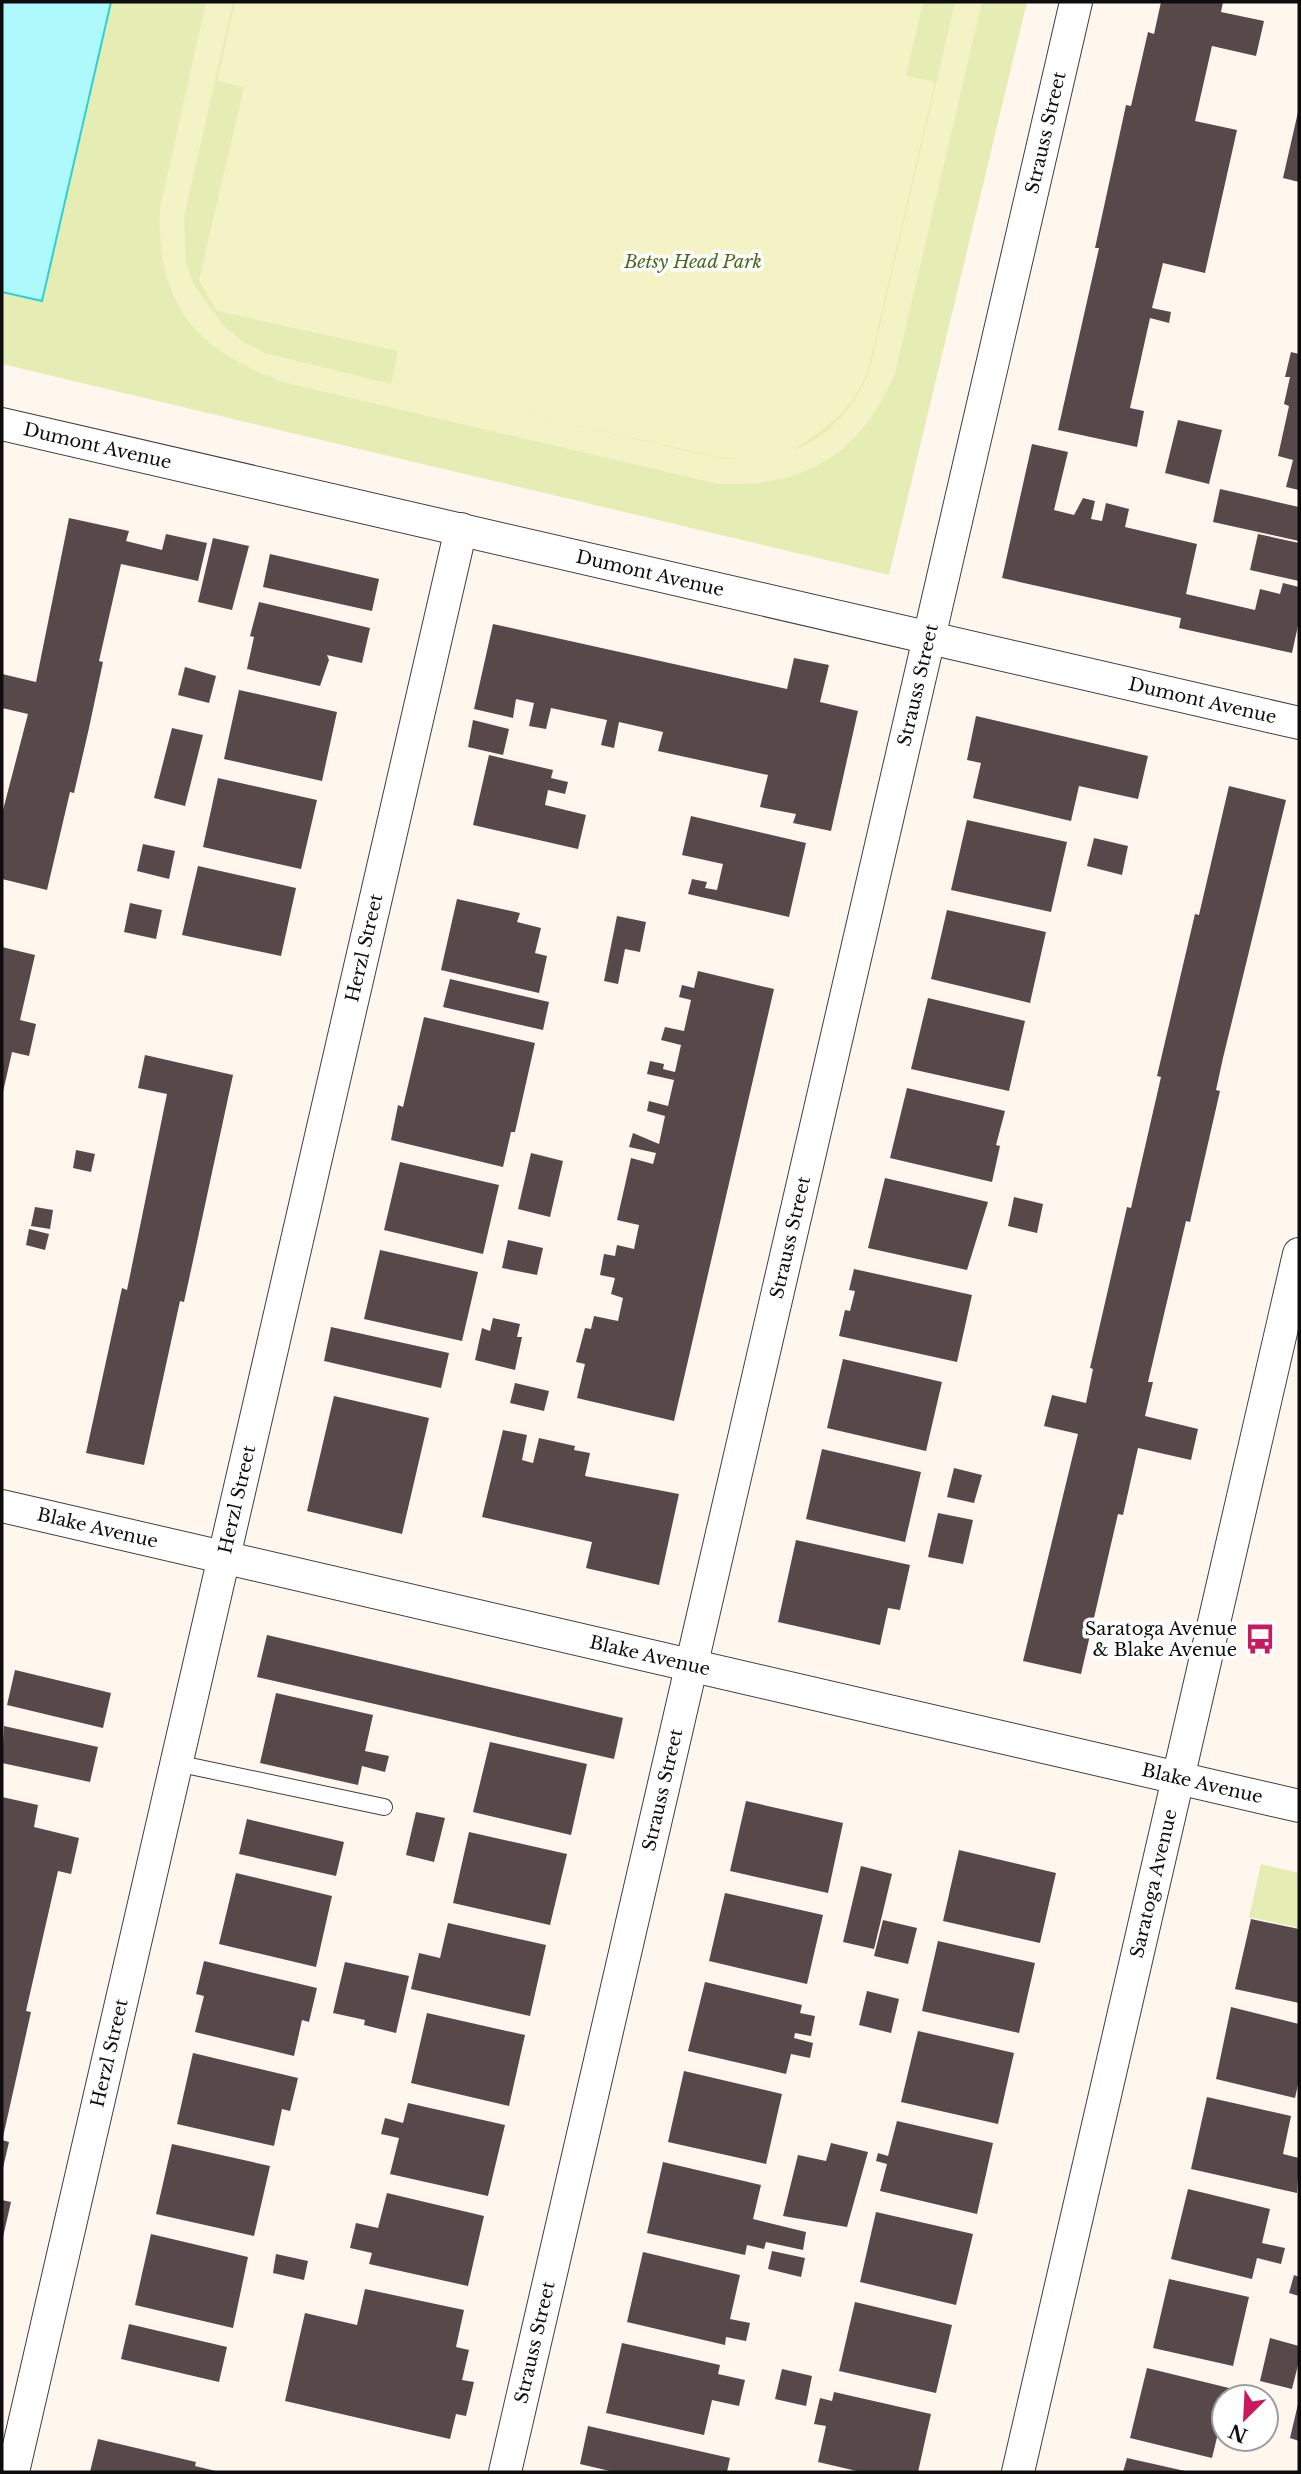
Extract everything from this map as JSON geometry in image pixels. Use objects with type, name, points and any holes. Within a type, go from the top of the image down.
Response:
[{"type":"street","name":"Strauss Street","points":[[505,2472],[1076,2]]},
{"type":"street","name":"Dumont Avenue","points":[[2,424],[1299,723]]},
{"type":"street","name":"Herzl Street","points":[[13,2472],[461,529]]},
{"type":"street","name":"Saratoga Avenue","points":[[1018,2472],[1299,1254]]},
{"type":"street","name":"Blake Avenue","points":[[2,1506],[1299,1806]]},
{"type":"lane","points":[[176,1763],[384,1807]]},
{"type":"green space","name":"Betsy Head Park","points":[[2,2],[1027,2],[889,575],[2,364]]},
{"type":"green space","name":"Betsy Head Park","points":[[206,2],[233,2],[184,217],[186,264],[194,285],[223,325],[242,341],[265,353],[391,384],[398,351],[217,311],[199,280],[244,87],[217,81],[235,2],[923,2],[906,76],[935,82],[868,371],[861,387],[837,418],[794,450],[819,437],[839,419],[856,397],[869,372],[955,2],[982,2],[895,373],[866,425],[847,444],[827,460],[804,472],[778,480],[719,484],[287,383],[256,371],[206,340],[188,321],[175,298],[166,272],[161,242],[160,208]],"holes":[[[484,404],[722,458],[742,459],[722,459]]]},
{"type":"green space","points":[[1261,1864],[1299,1873],[1299,1928],[1249,1917]]},
{"type":"water","points":[[2,2],[111,2],[42,301],[2,292]]},
{"type":"building","points":[[1161,2],[1223,2],[1221,12],[1264,21],[1256,56],[1212,46],[1195,121],[1237,130],[1205,273],[1163,263],[1152,308],[1171,312],[1169,323],[1150,318],[1130,408],[1144,411],[1137,447],[1058,430],[1099,248],[1095,248],[1126,105],[1131,106],[1148,32],[1154,34]]},
{"type":"building","points":[[1299,112],[1299,182],[1283,178]]},
{"type":"building","points":[[1291,352],[1299,354],[1299,490],[1286,487],[1293,460],[1278,456],[1289,406],[1284,404],[1290,377],[1285,377]]},
{"type":"building","points":[[1178,420],[1222,430],[1209,484],[1165,473]]},
{"type":"building","points":[[1032,444],[1068,452],[1054,510],[1074,515],[1083,498],[1095,501],[1091,519],[1102,521],[1106,503],[1129,509],[1125,527],[1197,544],[1186,594],[1255,610],[1260,589],[1280,594],[1283,583],[1299,587],[1299,621],[1292,653],[1179,628],[1181,618],[1002,578]]},
{"type":"building","points":[[1220,489],[1299,507],[1299,541],[1213,522]]},
{"type":"building","points":[[69,518],[129,531],[126,541],[162,550],[166,534],[207,543],[198,581],[121,564],[99,661],[103,662],[89,728],[74,793],[70,792],[47,890],[2,879],[2,814],[28,714],[2,708],[2,674],[36,682]]},
{"type":"building","points":[[1258,534],[1299,543],[1299,581],[1250,570]]},
{"type":"building","points":[[213,538],[249,546],[232,610],[198,602]]},
{"type":"building","points":[[270,554],[379,579],[372,611],[263,587]]},
{"type":"building","points":[[259,602],[370,628],[362,663],[327,655],[329,660],[320,686],[247,669],[254,637],[250,636]]},
{"type":"building","points":[[493,624],[787,689],[794,658],[829,665],[820,702],[858,711],[831,831],[793,823],[796,814],[760,807],[768,775],[658,751],[663,732],[619,722],[614,748],[601,745],[607,720],[551,708],[546,729],[529,726],[534,703],[516,699],[513,718],[474,709]]},
{"type":"building","points":[[185,667],[216,676],[209,703],[178,695]]},
{"type":"building","points":[[239,690],[337,712],[322,781],[224,759]]},
{"type":"building","points":[[976,716],[1148,756],[1138,799],[1079,786],[1071,821],[973,798],[981,763],[967,760]]},
{"type":"building","points":[[473,720],[509,729],[503,755],[468,747]]},
{"type":"building","points":[[172,728],[203,735],[185,806],[154,798]]},
{"type":"building","points":[[489,755],[553,770],[551,778],[568,782],[565,794],[548,790],[545,805],[586,815],[578,849],[473,825]]},
{"type":"building","points":[[218,778],[317,800],[301,869],[203,847]]},
{"type":"building","points":[[1229,786],[1286,800],[1223,1058],[1216,1090],[1220,1091],[1190,1222],[1186,1221],[1148,1382],[1153,1382],[1145,1416],[1198,1429],[1191,1460],[1138,1448],[1123,1515],[1118,1514],[1081,1674],[1023,1661],[1078,1434],[1044,1426],[1052,1395],[1086,1403],[1093,1369],[1090,1368],[1127,1207],[1131,1208],[1161,1077],[1157,1076],[1195,914],[1199,915]]},
{"type":"building","points":[[691,816],[806,843],[789,917],[688,894],[692,879],[707,882],[705,888],[717,890],[723,864],[682,855]]},
{"type":"building","points":[[967,820],[1067,842],[1051,912],[951,890]]},
{"type":"building","points":[[1094,838],[1128,846],[1122,875],[1087,866]]},
{"type":"building","points":[[143,844],[175,851],[169,879],[137,871]]},
{"type":"building","points":[[198,866],[296,888],[281,956],[182,935]]},
{"type":"building","points":[[457,899],[520,913],[517,922],[541,928],[535,953],[547,956],[539,993],[441,970]]},
{"type":"building","points":[[130,903],[162,910],[156,939],[124,932]]},
{"type":"building","points":[[947,910],[1046,932],[1030,1003],[931,979]]},
{"type":"building","points":[[617,916],[646,922],[640,952],[625,949],[618,984],[604,981]]},
{"type":"building","points":[[2,947],[35,955],[20,1020],[36,1024],[29,1056],[12,1052],[3,1092]]},
{"type":"building","points":[[698,971],[774,989],[674,1421],[577,1398],[585,1364],[576,1362],[585,1328],[591,1329],[594,1316],[618,1321],[623,1298],[611,1294],[615,1278],[600,1275],[604,1254],[615,1256],[617,1245],[634,1249],[639,1225],[617,1220],[631,1158],[653,1164],[656,1153],[629,1147],[633,1133],[659,1144],[665,1116],[647,1111],[649,1101],[668,1106],[674,1080],[647,1074],[650,1061],[664,1064],[663,1069],[675,1072],[681,1045],[661,1040],[665,1027],[684,1031],[691,1000],[679,997],[682,985],[694,988]]},
{"type":"building","points":[[450,979],[549,1002],[543,1030],[443,1007]]},
{"type":"building","points":[[928,998],[1025,1021],[1009,1091],[911,1069]]},
{"type":"building","points":[[424,1017],[535,1043],[515,1132],[511,1132],[503,1167],[391,1140],[398,1105],[403,1107]]},
{"type":"building","points":[[145,1055],[233,1075],[184,1302],[180,1301],[144,1465],[86,1453],[122,1288],[127,1290],[167,1094],[138,1088]]},
{"type":"building","points":[[907,1088],[1005,1111],[996,1145],[1000,1146],[992,1182],[890,1158]]},
{"type":"building","points":[[76,1150],[95,1154],[91,1172],[73,1168]]},
{"type":"building","points":[[531,1153],[563,1161],[550,1217],[518,1209]]},
{"type":"building","points":[[400,1162],[499,1185],[483,1254],[384,1230]]},
{"type":"building","points":[[885,1178],[988,1202],[967,1270],[868,1248]]},
{"type":"building","points":[[1014,1197],[1043,1204],[1037,1233],[1008,1226]]},
{"type":"building","points":[[35,1207],[53,1210],[50,1229],[31,1226]]},
{"type":"building","points":[[29,1229],[49,1234],[45,1250],[26,1245]]},
{"type":"building","points":[[508,1240],[543,1248],[537,1275],[502,1268]]},
{"type":"building","points":[[380,1250],[478,1272],[462,1341],[364,1319]]},
{"type":"building","points":[[854,1269],[972,1295],[957,1362],[839,1336],[845,1310],[850,1311],[855,1291],[849,1290]]},
{"type":"building","points":[[493,1318],[520,1324],[517,1337],[522,1337],[515,1370],[475,1360],[482,1328],[490,1331]]},
{"type":"building","points":[[331,1327],[449,1353],[441,1388],[324,1361]]},
{"type":"building","points":[[843,1359],[942,1382],[926,1451],[827,1428]]},
{"type":"building","points":[[515,1383],[549,1391],[544,1411],[510,1403]]},
{"type":"building","points":[[334,1396],[429,1418],[402,1534],[307,1511]]},
{"type":"building","points":[[503,1430],[527,1435],[522,1460],[533,1463],[539,1438],[575,1446],[574,1450],[590,1453],[585,1476],[679,1494],[659,1585],[586,1568],[592,1542],[482,1517]]},
{"type":"building","points":[[822,1449],[921,1472],[905,1542],[806,1519]]},
{"type":"building","points":[[954,1468],[982,1475],[974,1503],[947,1497]]},
{"type":"building","points":[[938,1513],[973,1520],[963,1564],[928,1557]]},
{"type":"building","points":[[796,1540],[910,1565],[900,1610],[888,1608],[880,1645],[778,1622]]},
{"type":"building","points":[[267,1635],[623,1718],[614,1759],[257,1677]]},
{"type":"building","points":[[15,1670],[111,1693],[103,1728],[7,1705]]},
{"type":"building","points":[[276,1693],[373,1715],[365,1751],[389,1756],[385,1772],[362,1766],[358,1785],[260,1763]]},
{"type":"building","points":[[4,1726],[98,1747],[90,1782],[2,1763]]},
{"type":"building","points":[[490,1742],[587,1764],[571,1835],[473,1812]]},
{"type":"building","points":[[2,1797],[38,1805],[34,1827],[79,1838],[71,1874],[58,1871],[26,2011],[31,2012],[3,2137]]},
{"type":"building","points":[[746,1801],[843,1823],[828,1893],[730,1871]]},
{"type":"building","points":[[416,1812],[445,1818],[434,1862],[406,1855]]},
{"type":"building","points":[[247,1819],[344,1842],[336,1876],[239,1854]]},
{"type":"building","points":[[469,1832],[567,1854],[550,1925],[453,1903]]},
{"type":"building","points":[[959,1850],[1056,1873],[1040,1943],[943,1921]]},
{"type":"building","points":[[861,1866],[892,1874],[874,1949],[843,1942]]},
{"type":"building","points":[[236,1873],[332,1896],[316,1967],[219,1944]]},
{"type":"building","points":[[725,1893],[823,1915],[807,1984],[709,1961]]},
{"type":"building","points":[[1251,1919],[1299,1929],[1299,2003],[1235,1989]]},
{"type":"building","points":[[883,1920],[917,1928],[908,1964],[874,1956]]},
{"type":"building","points":[[448,1923],[546,1945],[530,2016],[411,1989],[419,1953],[440,1958]]},
{"type":"building","points":[[938,1941],[1035,1963],[1019,2033],[922,2011]]},
{"type":"building","points":[[204,1961],[317,1988],[309,2022],[302,2020],[294,2056],[195,2032],[204,1996],[196,1994]]},
{"type":"building","points":[[345,1962],[409,1976],[396,2033],[364,2025],[365,2020],[333,2013]]},
{"type":"building","points":[[705,1982],[802,2005],[800,2013],[815,2016],[811,2036],[795,2033],[794,2038],[813,2043],[810,2058],[791,2054],[786,2074],[688,2051]]},
{"type":"building","points":[[867,1991],[899,1999],[891,2033],[859,2025]]},
{"type":"building","points":[[1231,2007],[1299,2024],[1299,2080],[1295,2098],[1216,2079]]},
{"type":"building","points":[[427,2013],[525,2035],[509,2106],[411,2083]]},
{"type":"building","points":[[918,2031],[1014,2053],[998,2124],[901,2102]]},
{"type":"building","points":[[193,2053],[298,2078],[290,2111],[282,2109],[274,2146],[177,2124]]},
{"type":"building","points":[[684,2071],[782,2094],[766,2164],[668,2142]]},
{"type":"building","points":[[1207,2097],[1291,2116],[1283,2154],[1299,2158],[1297,2193],[1191,2169]]},
{"type":"building","points":[[408,2103],[505,2125],[488,2196],[390,2174],[399,2138],[381,2134],[385,2118],[403,2123]]},
{"type":"building","points":[[897,2121],[993,2143],[977,2214],[880,2191],[887,2164],[876,2161],[878,2153],[888,2156]]},
{"type":"building","points":[[2,2140],[9,2142],[3,2168],[2,2168]]},
{"type":"building","points":[[831,2143],[868,2152],[847,2227],[783,2216],[798,2155],[826,2161]]},
{"type":"building","points":[[172,2144],[270,2166],[254,2236],[156,2214]]},
{"type":"building","points":[[663,2162],[761,2185],[753,2219],[806,2232],[803,2250],[766,2242],[764,2249],[747,2245],[745,2255],[647,2233]]},
{"type":"building","points":[[1188,2189],[1270,2209],[1262,2243],[1285,2248],[1281,2264],[1257,2258],[1252,2279],[1171,2259]]},
{"type":"building","points":[[387,2193],[484,2216],[468,2286],[369,2264],[372,2253],[350,2248],[356,2223],[378,2228]]},
{"type":"building","points":[[2,2200],[11,2202],[3,2237],[2,2236]]},
{"type":"building","points":[[876,2212],[973,2234],[956,2305],[860,2282]]},
{"type":"building","points":[[151,2234],[248,2257],[233,2328],[135,2305]]},
{"type":"building","points":[[772,2251],[805,2258],[801,2277],[768,2269]]},
{"type":"building","points":[[643,2252],[740,2275],[730,2319],[750,2323],[746,2341],[726,2337],[725,2345],[627,2322]]},
{"type":"building","points":[[276,2254],[308,2261],[304,2280],[273,2273]]},
{"type":"building","points":[[1294,2275],[1299,2277],[1299,2296],[1289,2293]]},
{"type":"building","points":[[1169,2279],[1249,2297],[1233,2366],[1153,2348]]},
{"type":"building","points":[[365,2289],[464,2310],[456,2347],[469,2350],[462,2380],[474,2382],[466,2416],[456,2414],[450,2439],[285,2401],[305,2313],[357,2325]]},
{"type":"building","points":[[855,2302],[952,2325],[936,2393],[839,2371]]},
{"type":"building","points":[[129,2324],[227,2347],[219,2382],[121,2359]]},
{"type":"building","points":[[1270,2338],[1299,2346],[1299,2361],[1292,2389],[1280,2386],[1280,2383],[1260,2381]]},
{"type":"building","points":[[622,2343],[720,2365],[718,2374],[745,2380],[739,2406],[712,2400],[704,2435],[606,2413]]},
{"type":"building","points":[[1147,2368],[1210,2383],[1212,2458],[1130,2438]]},
{"type":"building","points":[[782,2369],[812,2376],[806,2406],[775,2399]]},
{"type":"building","points":[[834,2392],[931,2414],[918,2472],[861,2472],[818,2462],[826,2426],[814,2424],[820,2398],[832,2401]]},
{"type":"building","points":[[1299,2404],[1299,2441],[1290,2438]]},
{"type":"building","points":[[588,2426],[730,2458],[727,2472],[614,2472],[580,2464]]},
{"type":"building","points":[[98,2439],[196,2462],[195,2466],[220,2472],[90,2472]]},
{"type":"building","points":[[1127,2458],[1185,2471],[1123,2472]]},
{"type":"place","name":"Saratoga Avenue & Blake Avenue","points":[[1260,1639]]}]
